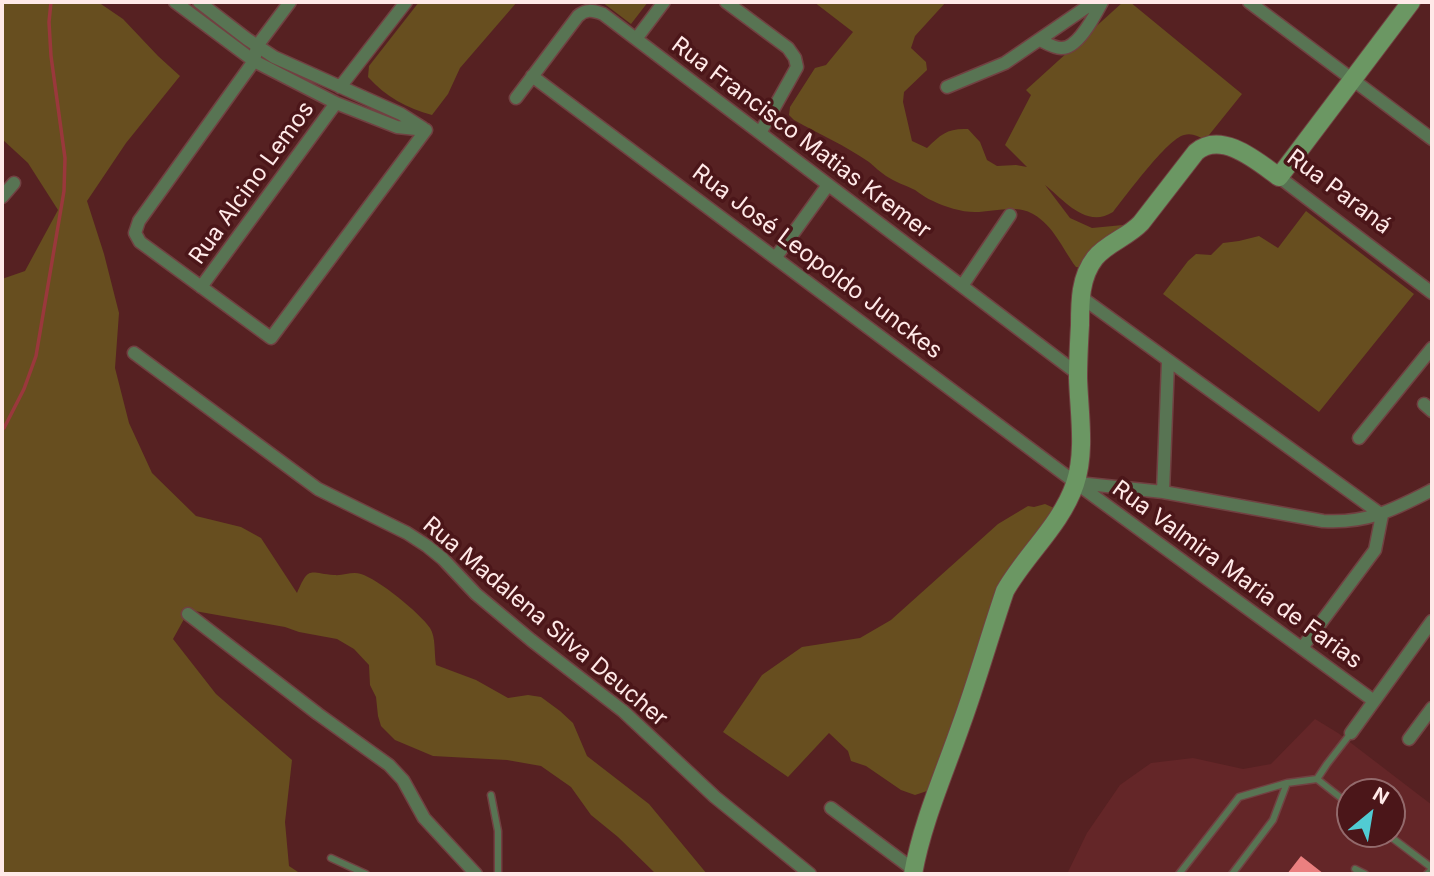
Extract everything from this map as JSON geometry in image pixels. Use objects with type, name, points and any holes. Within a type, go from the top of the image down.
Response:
[{"type":"street","points":[[175,2],[254,61],[336,103],[397,127],[426,130]]},
{"type":"street","points":[[200,2],[274,57],[401,114],[426,130]]},
{"type":"street","points":[[290,2],[257,46],[254,61],[139,221],[136,227],[137,238],[150,251],[271,338],[426,130]]},
{"type":"street","points":[[340,87],[407,2]]},
{"type":"street","points":[[636,39],[664,2]]},
{"type":"street","points":[[726,2],[788,48],[795,58],[797,67],[760,133]]},
{"type":"street","points":[[947,87],[1005,64],[1094,2]]},
{"type":"street","points":[[1040,40],[1060,48],[1068,47],[1089,25],[1102,2]]},
{"type":"street","points":[[1249,2],[1432,139]]},
{"type":"street","points":[[1279,177],[1411,2]]},
{"type":"street","name":"Rua Francisco Matias Kremer","points":[[516,98],[578,16],[589,10],[603,14],[1078,374]]},
{"type":"street","name":"Rua José Leopoldo Junckes","points":[[532,76],[1076,483]]},
{"type":"street","name":"Rua Alcino Lemos","points":[[201,287],[336,103]]},
{"type":"street","name":"Rua Paraná","points":[[1081,298],[1088,270],[1094,259],[1133,231],[1196,152],[1209,144],[1239,151],[1279,177],[1432,293]]},
{"type":"street","points":[[2,197],[14,184]]},
{"type":"street","points":[[776,257],[828,185]]},
{"type":"street","points":[[962,286],[1010,215]]},
{"type":"street","points":[[1081,298],[1382,515]]},
{"type":"street","points":[[831,808],[913,872],[934,798],[1005,591],[1014,575],[1048,533],[1076,483],[1081,447],[1078,374],[1081,298]]},
{"type":"street","points":[[1359,438],[1432,348]]},
{"type":"street","name":"Rua Madalena Silva Deucher","points":[[134,353],[318,489],[407,533],[427,546],[476,594],[614,704],[715,797],[810,874]]},
{"type":"street","points":[[1163,492],[1168,362]]},
{"type":"street","points":[[1076,483],[1163,492],[1341,522],[1382,515],[1432,490]]},
{"type":"street","name":"Rua Valmira Maria de Farias","points":[[1076,483],[1374,701]]},
{"type":"street","points":[[1302,648],[1375,550],[1382,515]]},
{"type":"street","points":[[188,614],[318,715],[389,765],[403,780],[430,825],[476,874]]},
{"type":"street","points":[[1351,733],[1432,621]]},
{"type":"street","points":[[1409,739],[1432,708]]},
{"type":"lane","points":[[1317,779],[1351,733]]},
{"type":"lane","points":[[1179,874],[1239,797],[1287,783],[1317,779],[1336,795]]},
{"type":"lane","points":[[1232,874],[1273,820],[1287,783]]},
{"type":"lane","points":[[491,795],[498,831],[498,874]]},
{"type":"lane","points":[[1406,848],[1432,868],[1427,874]]},
{"type":"lane","points":[[331,858],[366,874]]},
{"type":"lane","points":[[1355,869],[1364,874]]},
{"type":"shaded area","points":[[3,2],[98,2],[123,19],[180,76],[126,143],[87,201],[119,313],[115,368],[129,423],[152,473],[196,516],[241,527],[261,538],[297,593],[307,574],[314,572],[338,575],[358,573],[368,577],[398,597],[430,628],[436,665],[476,680],[508,698],[528,695],[541,697],[573,723],[587,756],[649,804],[707,874],[656,874],[591,815],[571,787],[541,766],[507,760],[433,756],[395,740],[381,726],[376,697],[370,685],[369,665],[354,649],[337,639],[189,610],[173,639],[216,694],[292,760],[285,822],[289,866],[301,874],[2,874],[2,279],[25,271],[58,210],[28,163],[2,139]]},
{"type":"shaded area","points":[[419,2],[517,2],[460,68],[448,94],[432,115],[397,101],[368,77],[369,66]]},
{"type":"shaded area","points":[[602,2],[648,2],[631,24]]},
{"type":"shaded area","points":[[814,2],[946,2],[915,36],[911,48],[926,62],[927,70],[904,92],[903,102],[912,141],[927,148],[945,133],[968,129],[980,142],[987,160],[997,166],[1027,167],[1005,145],[1031,95],[1026,90],[1123,2],[1130,2],[1242,94],[1205,140],[1187,134],[1168,146],[1113,212],[1094,217],[1085,215],[1068,205],[1045,185],[1070,218],[1092,228],[1123,225],[1125,230],[1082,268],[1076,267],[1052,231],[1033,214],[1019,209],[970,212],[928,199],[889,178],[860,156],[789,115],[790,107],[815,68],[826,65],[853,32]]},
{"type":"shaded area","points":[[1306,211],[1414,294],[1319,412],[1163,294],[1196,254],[1211,255],[1223,243],[1259,236],[1278,248]]},
{"type":"shaded area","points":[[1045,504],[1054,508],[1021,558],[930,790],[915,795],[901,790],[866,766],[851,761],[848,751],[829,733],[788,777],[723,732],[762,675],[802,647],[860,638],[891,620],[998,524],[1028,506]]},
{"type":"shaded area","points":[[1315,719],[1338,733],[1397,778],[1336,778],[1336,848],[1406,848],[1406,785],[1432,805],[1432,874],[1067,874],[1087,833],[1120,785],[1151,763],[1193,758],[1243,769],[1271,764]]},
{"type":"building","points":[[1301,856],[1324,874],[1287,874]]},
{"type":"waterway","points":[[4,428],[24,389],[36,356],[64,191],[65,158],[51,56],[51,2]]}]
